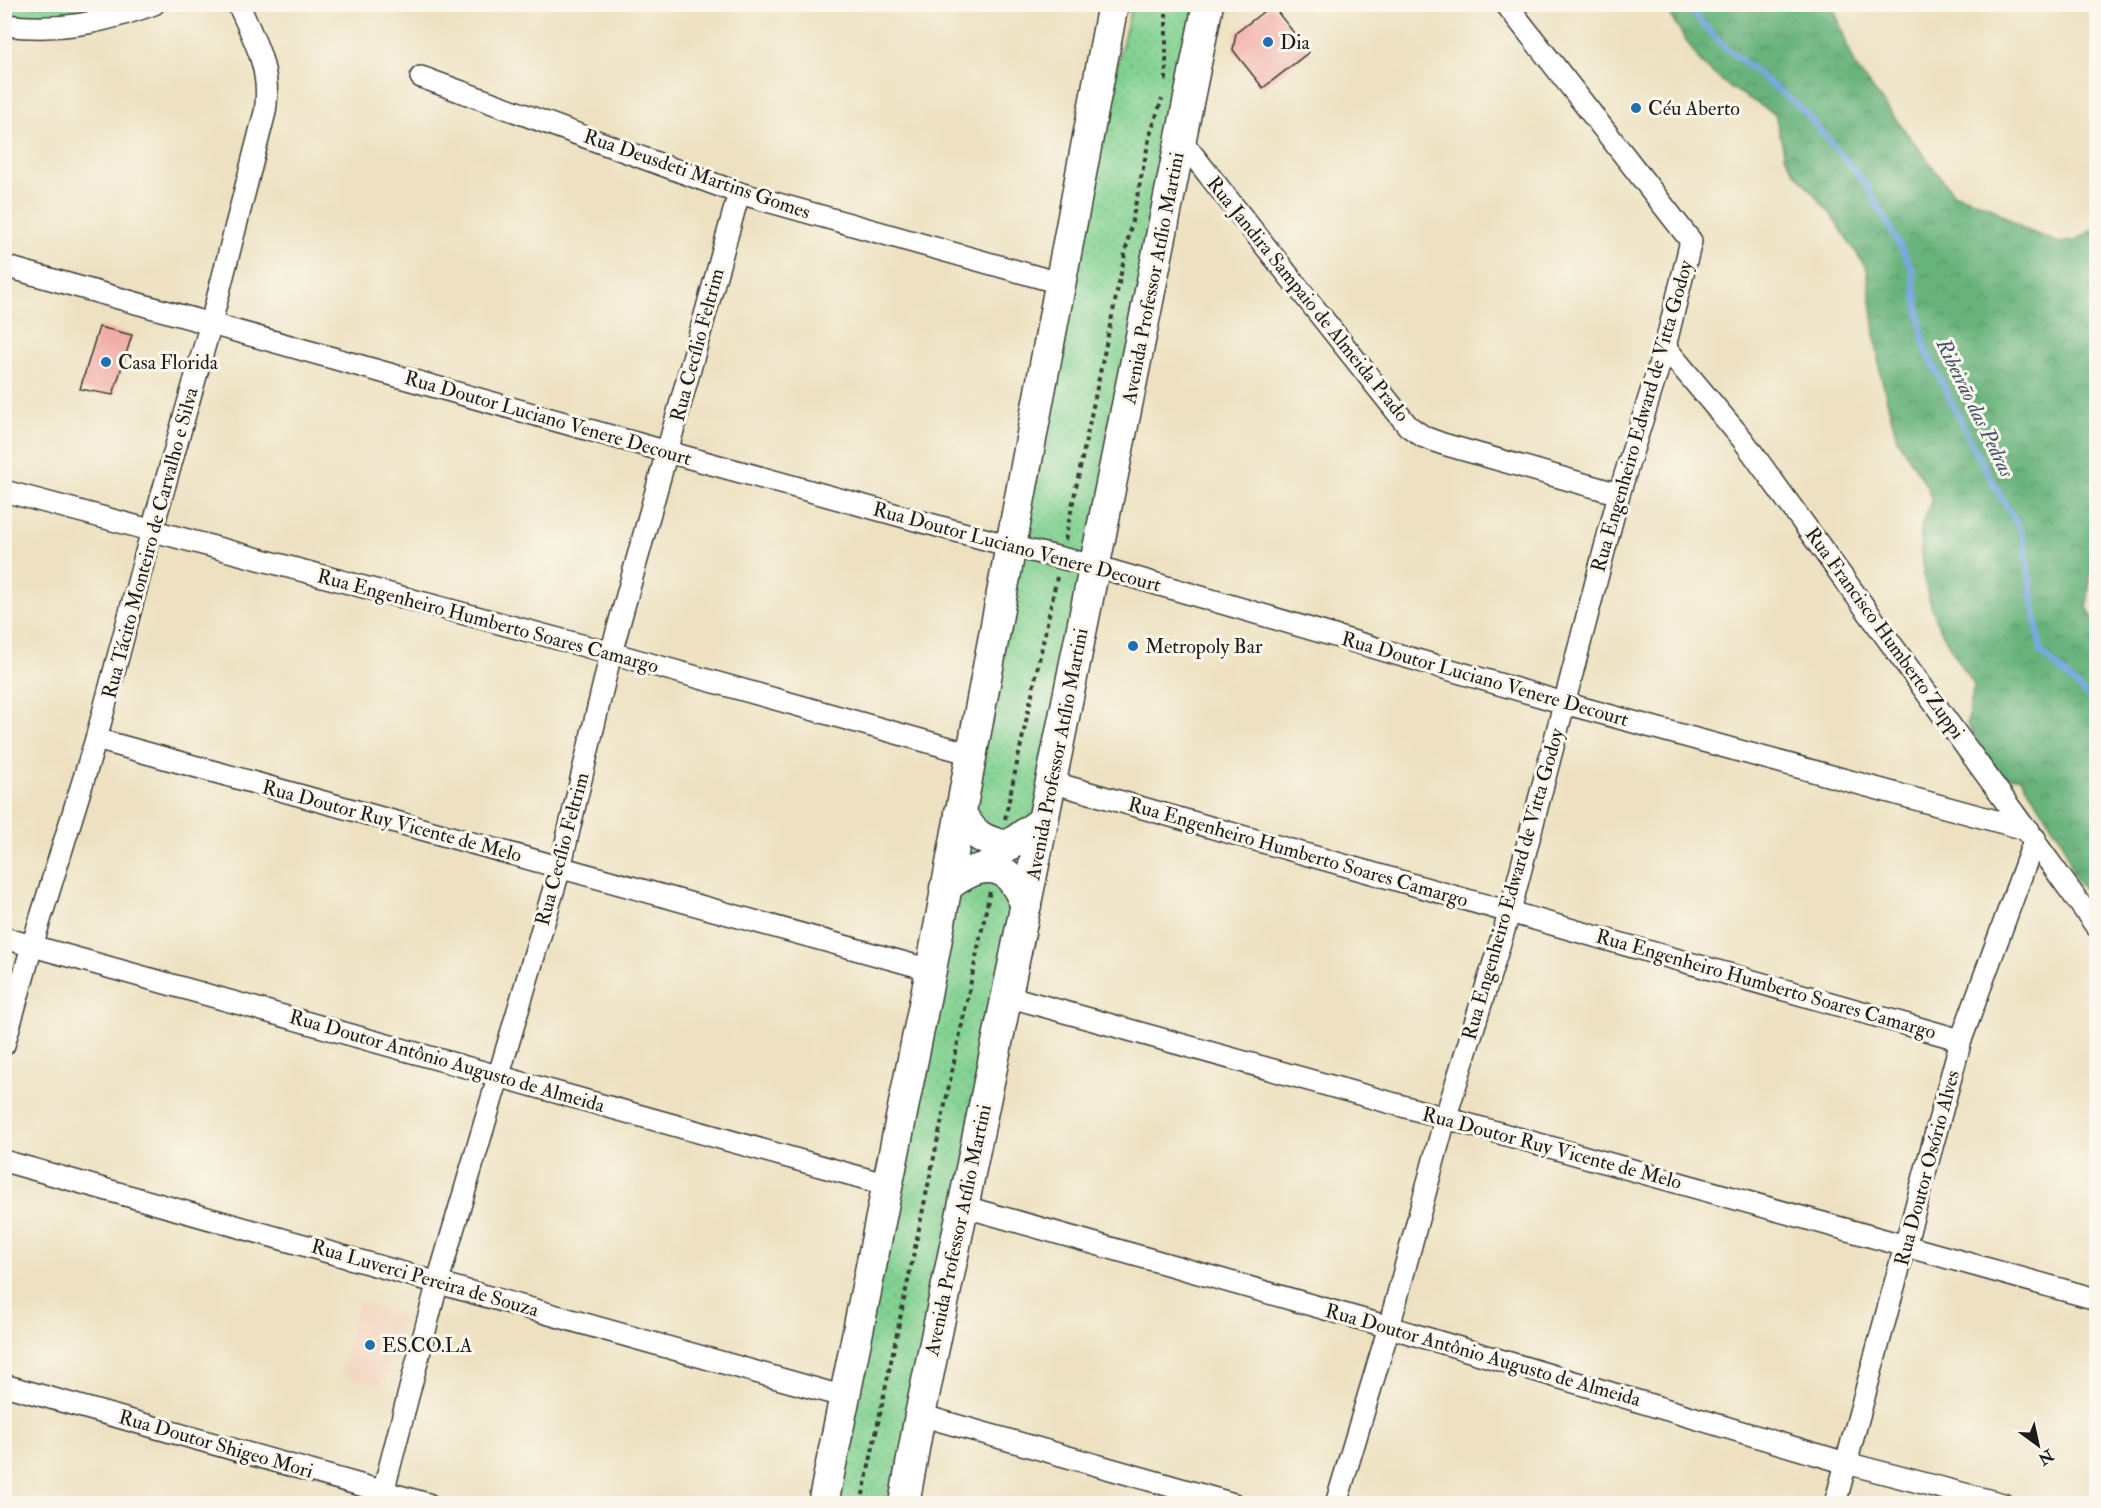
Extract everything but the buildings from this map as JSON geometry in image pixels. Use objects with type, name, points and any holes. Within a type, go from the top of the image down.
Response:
[{"type":"main road","points":[[823,1503],[931,970],[1113,4]]},
{"type":"main road","name":"Avenida Professor Atílio Martini","points":[[904,1503],[962,1206],[1026,905],[1208,4]]},
{"type":"main road","points":[[960,812],[971,832],[997,858],[1004,873],[1016,885],[1026,905]]},
{"type":"main road","points":[[945,888],[962,874],[983,869],[1008,846],[1043,821]]},
{"type":"street","points":[[4,25],[66,28],[96,24],[154,4]]},
{"type":"street","name":"Rua Tácito Monteiro de Carvalho e Silva","points":[[4,1045],[96,739],[211,323],[268,96],[263,57],[238,4]]},
{"type":"street","name":"Rua Engenheiro Edward de Vitta Godoy","points":[[1336,1503],[1389,1327],[1445,1119],[1510,911],[1619,494],[1665,347],[1691,241],[1506,4]]},
{"type":"street","name":"Rua Deusdeti Martins Gomes","points":[[421,77],[738,193],[1046,279]]},
{"type":"street","name":"Rua Jandira Sampaio de Almeida Prado","points":[[1181,140],[1408,426],[1424,437],[1443,444],[1619,494]]},
{"type":"street","name":"Rua Cecílio Feltrim","points":[[382,1497],[438,1281],[560,868],[611,653],[738,193]]},
{"type":"street","name":"Rua Doutor Luciano Venere Decourt","points":[[4,266],[668,452],[1010,546],[1095,566],[1564,703],[2032,834]]},
{"type":"street","name":"Rua Francisco Humberto Zuppi","points":[[1665,347],[1743,440],[2097,926]]},
{"type":"street","name":"Rua Engenheiro Humberto Soares Camargo","points":[[4,491],[611,653],[971,754]]},
{"type":"street","name":"Rua Doutor Ruy Vicente de Melo","points":[[96,739],[931,970]]},
{"type":"street","name":"Rua Engenheiro Humberto Soares Camargo","points":[[1051,782],[1961,1040]]},
{"type":"street","name":"Rua Doutor Osório Alves","points":[[1835,1503],[1961,1040],[2032,834]]},
{"type":"street","name":"Rua Doutor Antônio Augusto de Almeida","points":[[4,938],[888,1185]]},
{"type":"street","name":"Rua Doutor Ruy Vicente de Melo","points":[[1007,996],[2097,1299]]},
{"type":"street","name":"Rua Luverci Pereira de Souza","points":[[4,1161],[845,1397]]},
{"type":"street","name":"Rua Doutor Antônio Augusto de Almeida","points":[[962,1206],[1389,1327],[1846,1462],[2003,1503]]},
{"type":"street","name":"Rua Doutor Shigeo Mori","points":[[4,1385],[382,1497],[428,1503]]},
{"type":"street","points":[[920,1414],[1234,1503]]},
{"type":"path","points":[[1166,4],[1166,87]]},
{"type":"path","points":[[861,1503],[1150,135],[1163,97]]},
{"type":"shaded area","name":"ES.CO.LA","points":[[358,1301],[401,1316],[382,1386],[340,1374]]},
{"type":"green space","points":[[4,5],[131,5],[64,22],[5,18]]},
{"type":"green space","points":[[1132,5],[1205,5],[901,1503],[832,1504],[1104,118]]},
{"type":"green space","points":[[1663,5],[1833,5],[1854,65],[1953,193],[1989,206],[2024,229],[2059,243],[2076,241],[2096,228],[2096,558],[2092,563],[2087,607],[2096,624],[2096,904],[2075,879],[2064,844],[2021,777],[2000,776],[1967,724],[1974,685],[1947,641],[1928,598],[1920,538],[1922,524],[1932,501],[1926,484],[1897,439],[1880,372],[1867,269],[1830,213],[1794,171],[1785,156],[1775,114],[1728,86],[1701,63]]},
{"type":"waterway","name":"Ribeirão das Pedras","points":[[1685,4],[1721,44],[1802,109],[1866,184],[1912,268],[1924,346],[1977,454],[2023,535],[2041,652],[2096,704]]},
{"type":"place","name":"Dia","points":[[1268,42]]},
{"type":"place","name":"Céu Aberto","points":[[1636,108]]},
{"type":"place","name":"Casa Florida","points":[[106,362]]},
{"type":"place","name":"Metropoly Bar","points":[[1133,646]]},
{"type":"place","name":"ES.CO.LA","points":[[370,1345]]}]
